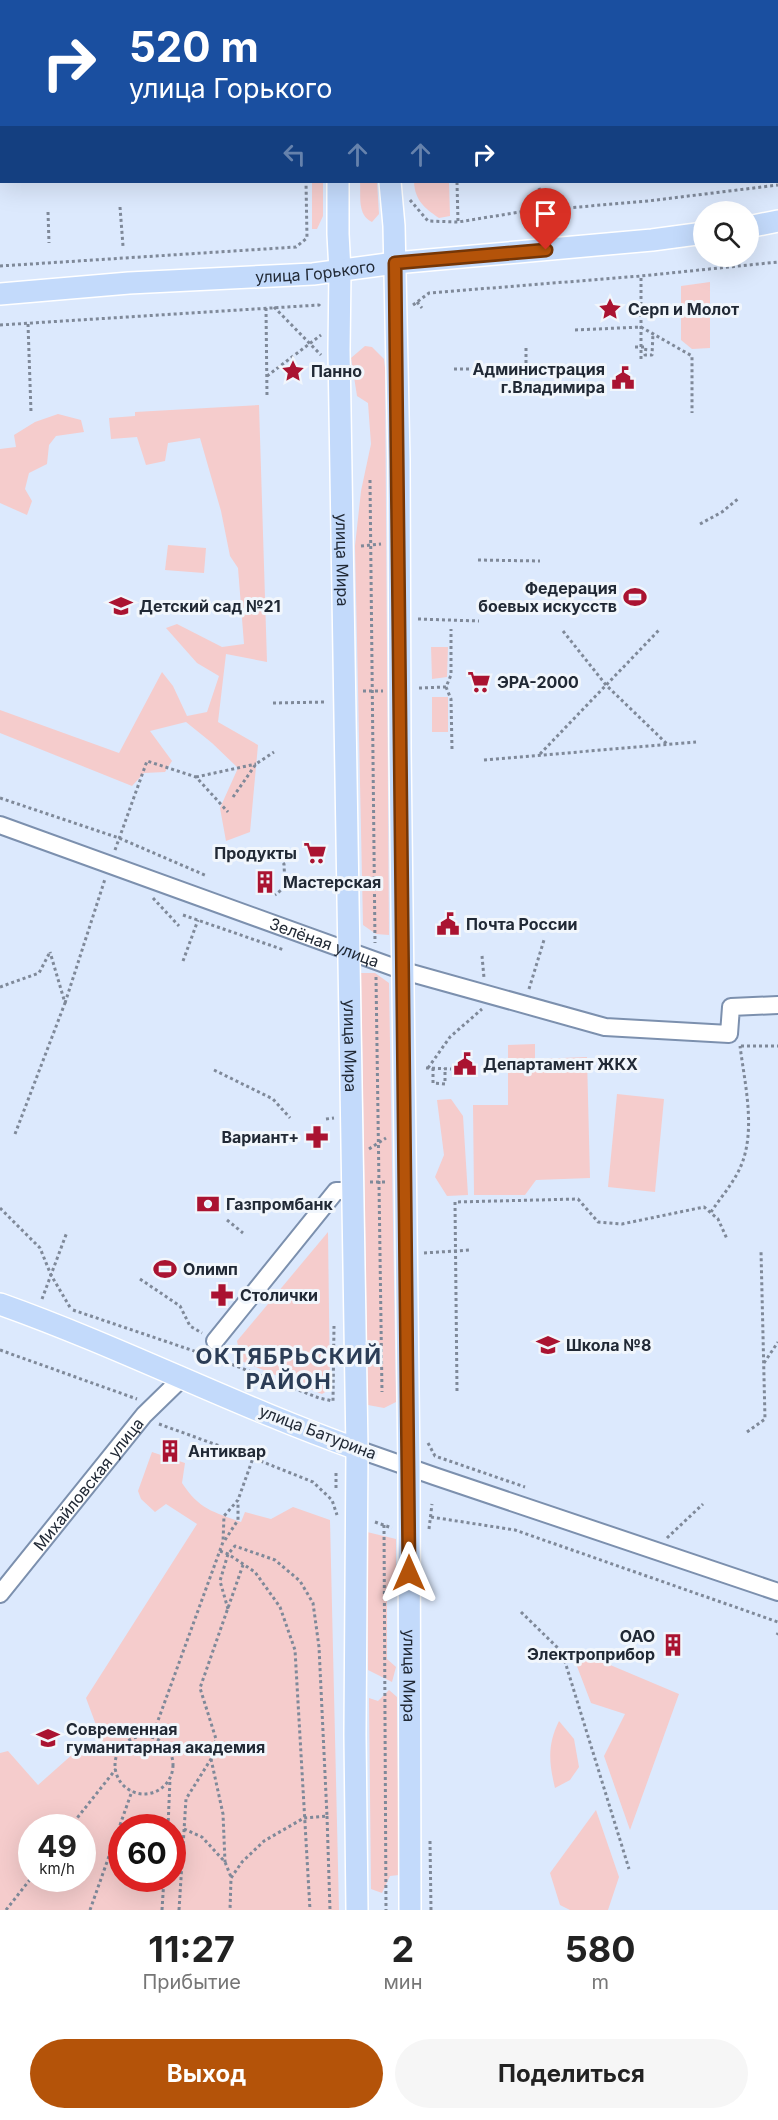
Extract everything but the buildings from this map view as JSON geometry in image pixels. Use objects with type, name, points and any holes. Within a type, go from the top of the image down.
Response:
[{"type":"main road","name":"улица Мира","points":[[338,183],[352,1159],[358,1187],[355,1735],[357,1910]]},
{"type":"main road","name":"улица Мира","points":[[390,183],[395,263],[400,543],[399,689],[409,1467],[410,1910]]},
{"type":"main road","points":[[759,225],[778,221]]},
{"type":"main road","name":"улица Горького","points":[[0,294],[129,282],[313,274],[395,263],[693,234]]},
{"type":"main road","name":"улица Батурина","points":[[0,1304],[90,1337],[182,1378],[357,1449]]},
{"type":"street","name":"Зелёная улица","points":[[0,825],[404,971],[604,1027],[729,1034],[732,1007],[778,1005]]},
{"type":"street","points":[[215,1341],[336,1191],[358,1187]]},
{"type":"street","name":"Михайловская улица","points":[[0,1594],[144,1415],[182,1378]]},
{"type":"street","name":"улица Батурина","points":[[357,1449],[778,1592]]},
{"type":"path","points":[[0,266],[296,247],[307,238],[306,183]]},
{"type":"path","points":[[456,183],[458,222]]},
{"type":"path","points":[[407,197],[428,222],[458,222],[520,212],[648,201],[778,185]]},
{"type":"path","points":[[538,188],[542,198],[552,209]]},
{"type":"path","points":[[120,207],[123,246]]},
{"type":"path","points":[[48,212],[49,243]]},
{"type":"path","points":[[429,293],[641,276],[778,261]]},
{"type":"path","points":[[641,276],[641,359]]},
{"type":"path","points":[[417,303],[422,308]]},
{"type":"path","points":[[0,325],[318,305]]},
{"type":"path","points":[[266,308],[267,396]]},
{"type":"path","points":[[274,308],[325,360]]},
{"type":"path","points":[[27,323],[32,412]]},
{"type":"path","points":[[575,330],[641,327],[692,356],[692,413]]},
{"type":"path","points":[[267,376],[325,332]]},
{"type":"path","points":[[635,347],[646,347],[645,355],[652,355],[653,333]]},
{"type":"path","points":[[453,369],[526,369],[526,348]]},
{"type":"path","points":[[370,480],[382,1392]]},
{"type":"path","points":[[700,524],[722,512],[738,498]]},
{"type":"path","points":[[342,547],[400,543]]},
{"type":"path","points":[[478,560],[540,561]]},
{"type":"path","points":[[416,619],[479,621]]},
{"type":"path","points":[[451,629],[451,675],[446,687],[451,699],[452,749]]},
{"type":"path","points":[[539,755],[659,630]]},
{"type":"path","points":[[563,631],[606,685],[668,744]]},
{"type":"path","points":[[417,688],[446,687]]},
{"type":"path","points":[[361,691],[385,690]]},
{"type":"path","points":[[273,703],[331,702]]},
{"type":"path","points":[[484,760],[696,742]]},
{"type":"path","points":[[233,797],[256,764],[274,752]]},
{"type":"path","points":[[15,1134],[65,1003],[119,838],[147,761],[196,777],[228,812]]},
{"type":"path","points":[[196,777],[256,764]]},
{"type":"path","points":[[0,798],[119,838],[207,876]]},
{"type":"path","points":[[275,854],[284,864],[285,887],[276,895]]},
{"type":"path","points":[[183,915],[284,950]]},
{"type":"path","points":[[183,961],[198,920]]},
{"type":"path","points":[[532,976],[544,940]]},
{"type":"path","points":[[0,987],[39,973],[50,952],[65,1003]]},
{"type":"path","points":[[428,1068],[450,1037],[483,1008]]},
{"type":"path","points":[[711,1212],[738,1173],[748,1140],[746,1088],[740,1046],[778,1046]]},
{"type":"path","points":[[418,1068],[452,1069]]},
{"type":"path","points":[[433,1068],[433,1083],[445,1084],[445,1068]]},
{"type":"path","points":[[214,1070],[273,1099],[290,1118]]},
{"type":"path","points":[[326,1119],[335,1118]]},
{"type":"path","points":[[352,1159],[405,1126]]},
{"type":"path","points":[[358,1187],[389,1182]]},
{"type":"path","points":[[458,1391],[455,1202],[578,1199],[598,1222],[622,1224],[704,1207],[718,1219],[727,1239]]},
{"type":"path","points":[[0,1208],[40,1248],[51,1275],[72,1310]]},
{"type":"path","points":[[227,1220],[243,1233]]},
{"type":"path","points":[[51,1302],[42,1299],[68,1232]]},
{"type":"path","points":[[424,1252],[470,1250]]},
{"type":"path","points":[[747,1432],[765,1419],[761,1251]]},
{"type":"path","points":[[140,1279],[180,1306],[190,1326],[215,1341]]},
{"type":"path","points":[[62,1306],[208,1356],[319,1398],[333,1401]]},
{"type":"path","points":[[764,1363],[778,1342]]},
{"type":"path","points":[[0,1350],[140,1400]]},
{"type":"path","points":[[151,1422],[314,1482],[332,1500],[338,1518]]},
{"type":"path","points":[[152,1737],[223,1542],[238,1520],[238,1500],[253,1458]]},
{"type":"path","points":[[223,1542],[224,1516],[238,1500]]},
{"type":"path","points":[[665,1540],[703,1504]]},
{"type":"path","points":[[430,1517],[515,1530],[778,1622]]},
{"type":"path","points":[[368,1520],[397,1530]]},
{"type":"path","points":[[384,1525],[386,1910]]},
{"type":"path","points":[[228,1609],[220,1581],[228,1554],[235,1546],[275,1560],[300,1581],[313,1603],[319,1647],[330,1910]]},
{"type":"path","points":[[220,1551],[255,1572],[280,1607],[295,1650],[310,1910]]},
{"type":"path","points":[[185,1814],[186,1798],[211,1759],[216,1739],[200,1688],[243,1564]]},
{"type":"path","points":[[521,1612],[562,1652],[629,1869]]},
{"type":"path","points":[[169,1814],[173,1761],[169,1750],[162,1742],[152,1737],[142,1736],[130,1740],[121,1747],[116,1757],[118,1778],[132,1791],[148,1793],[156,1791],[170,1777]]},
{"type":"path","points":[[211,1759],[223,1814],[225,1862],[231,1878],[230,1910]]},
{"type":"path","points":[[80,1814],[116,1768]]},
{"type":"path","points":[[90,1910],[132,1791]]},
{"type":"path","points":[[231,1878],[242,1862],[264,1841],[304,1818],[327,1816]]},
{"type":"path","points":[[186,1830],[202,1837],[225,1862]]},
{"type":"path","points":[[6,1910],[20,1892]]},
{"type":"path","points":[[162,1910],[163,1892]]},
{"type":"path","points":[[179,1910],[180,1892]]},
{"type":"shaded area","points":[[312,183],[323,183],[323,216],[317,229],[312,229]]},
{"type":"shaded area","points":[[360,183],[377,183],[379,214],[372,222],[364,215],[360,199]]},
{"type":"shaded area","points":[[414,183],[449,183],[450,216],[439,218],[425,207],[416,194]]},
{"type":"shaded area","points":[[710,282],[710,348],[692,349],[681,340],[681,286]]},
{"type":"shaded area","points":[[365,346],[372,347],[384,359],[385,368],[389,935],[376,934],[363,925],[355,546],[361,491],[371,444],[368,403],[357,396],[351,358]]},
{"type":"shaded area","points":[[259,405],[267,662],[226,654],[218,722],[258,745],[250,832],[226,841],[220,808],[238,768],[186,722],[150,731],[172,761],[165,772],[144,773],[132,786],[0,733],[0,710],[119,753],[162,672],[173,686],[187,716],[207,712],[219,676],[197,663],[166,628],[177,624],[222,647],[244,644],[238,568],[230,556],[221,511],[200,438],[168,443],[165,461],[146,465],[137,437],[111,439],[109,418],[135,416],[135,412]]},
{"type":"shaded area","points":[[58,414],[81,420],[84,432],[56,436],[49,445],[47,464],[29,473],[25,489],[32,501],[27,515],[0,503],[0,449],[16,447],[14,435],[35,422]]},
{"type":"shaded area","points":[[168,545],[206,548],[204,573],[165,570]]},
{"type":"shaded area","points":[[431,647],[448,647],[447,677],[432,679]]},
{"type":"shaded area","points":[[432,697],[448,697],[448,732],[432,732]]},
{"type":"shaded area","points":[[361,973],[375,973],[389,983],[396,1402],[384,1408],[368,1405]]},
{"type":"shaded area","points":[[535,1044],[535,1059],[587,1057],[590,1178],[536,1180],[525,1195],[474,1195],[473,1105],[508,1105],[508,1045]]},
{"type":"shaded area","points":[[617,1094],[664,1099],[655,1192],[608,1187]]},
{"type":"shaded area","points":[[451,1099],[463,1116],[468,1195],[447,1196],[435,1177],[444,1155],[437,1100]]},
{"type":"shaded area","points":[[328,1232],[330,1389],[322,1394],[241,1361],[237,1341]]},
{"type":"shaded area","points":[[152,1452],[185,1463],[182,1483],[188,1492],[201,1504],[222,1515],[241,1522],[245,1512],[271,1519],[293,1507],[330,1520],[339,1910],[0,1910],[0,1753],[8,1751],[38,1785],[83,1745],[93,1750],[102,1741],[86,1698],[197,1524],[166,1504],[155,1512],[141,1499],[138,1491]]},
{"type":"shaded area","points":[[367,1532],[396,1539],[396,1583],[387,1595],[387,1659],[396,1667],[392,1682],[368,1670]]},
{"type":"shaded area","points":[[570,1648],[679,1694],[630,1830],[604,1756],[625,1714],[591,1703]]},
{"type":"shaded area","points":[[389,1690],[397,1697],[399,1875],[390,1876],[382,1893],[371,1889],[369,1698],[378,1701]]},
{"type":"shaded area","points":[[559,1721],[574,1739],[579,1767],[570,1780],[555,1788],[550,1754],[552,1738]]},
{"type":"shaded area","points":[[596,1810],[619,1877],[608,1910],[570,1910],[560,1905],[550,1873]]},
{"type":"place","name":"Серп и Молот","points":[[610,309]]},
{"type":"place","name":"Панно","points":[[293,371]]},
{"type":"place","name":"Администрация г.Владимира","points":[[623,378]]},
{"type":"place","name":"Федерация боевых искусств","points":[[635,597]]},
{"type":"place","name":"Детский сад №21","points":[[121,606]]},
{"type":"place","name":"ЭРА-2000","points":[[479,682]]},
{"type":"place","name":"Продукты","points":[[315,853]]},
{"type":"place","name":"Мастерская","points":[[265,882]]},
{"type":"place","name":"Почта России","points":[[448,924]]},
{"type":"place","name":"Департамент ЖКХ","points":[[465,1064]]},
{"type":"place","name":"Вариант+","points":[[317,1137]]},
{"type":"place","name":"Газпромбанк","points":[[208,1204]]},
{"type":"place","name":"Олимп","points":[[165,1269]]},
{"type":"place","name":"Столички","points":[[222,1295]]},
{"type":"place","name":"Школа №8","points":[[548,1345]]},
{"type":"place","name":"Антиквар","points":[[170,1451]]},
{"type":"place","name":"ОАО Электроприбор","points":[[673,1645]]},
{"type":"place","name":"Современная гуманитарная академия","points":[[48,1738]]},
{"type":"district","name":"ОКТЯБРЬСКИЙ РАЙОН","points":[[289,1368]]},
{"type":"route","points":[[409,1573],[399,689],[399,460],[395,263],[546,250]]}]
